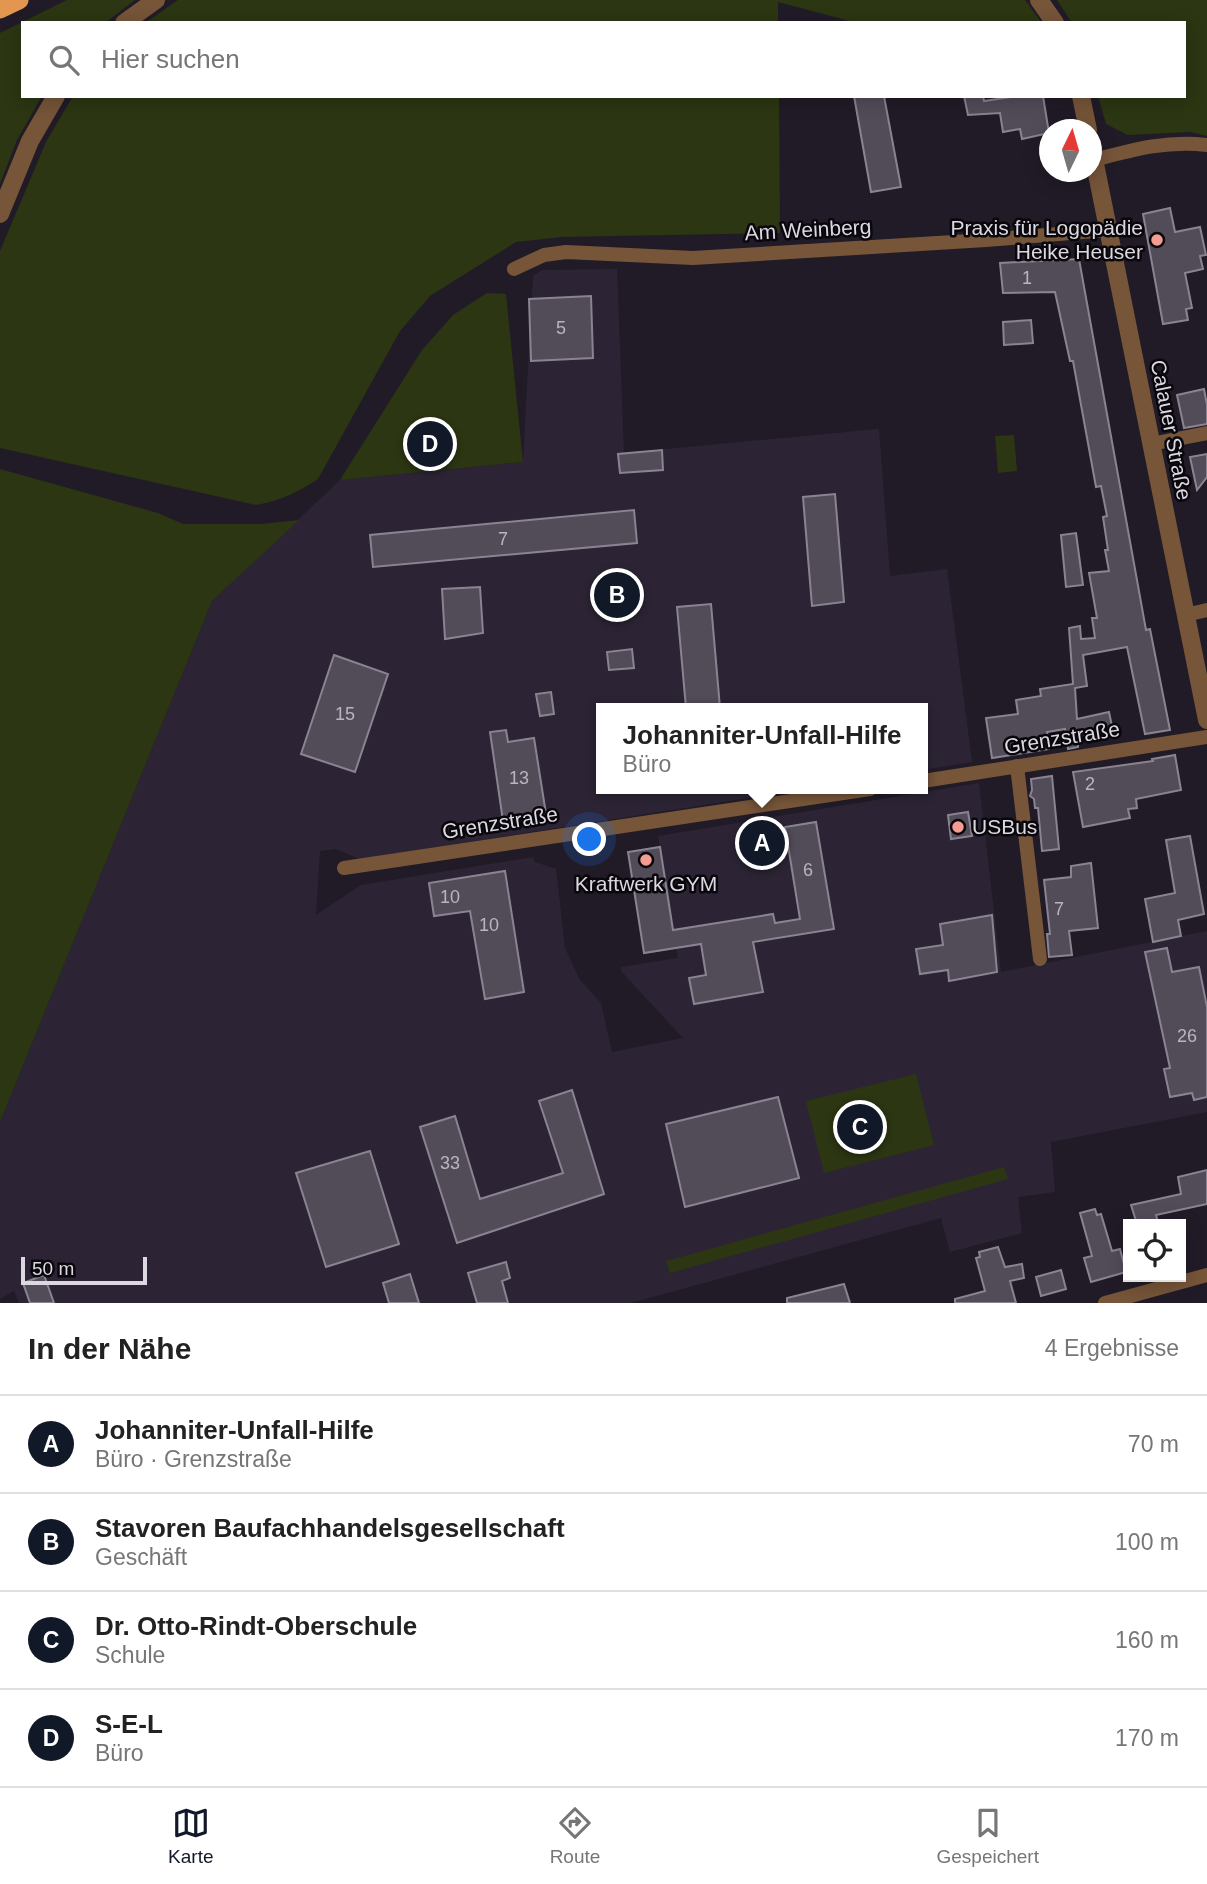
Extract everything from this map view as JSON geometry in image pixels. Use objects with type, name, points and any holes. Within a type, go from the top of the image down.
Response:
[{"type":"highway","points":[[0,9],[19,0]]},
{"type":"street","points":[[127,21],[156,0]]},
{"type":"street","points":[[1039,0],[1054,21]]},
{"type":"street","points":[[0,214],[30,141],[55,98]]},
{"type":"street","points":[[1081,98],[1086,119]]},
{"type":"street","points":[[1102,153],[1148,145],[1207,145]]},
{"type":"street","name":"Calauer Straße","points":[[1098,182],[1207,720]]},
{"type":"street","name":"Am Weinberg","points":[[514,269],[544,255],[566,253],[693,258],[1107,230]]},
{"type":"street","points":[[1151,444],[1207,433]]},
{"type":"street","points":[[1185,615],[1207,610]]},
{"type":"street","name":"Grenzstraße","points":[[928,780],[1207,737]]},
{"type":"street","points":[[1017,766],[1040,959]]},
{"type":"street","name":"Grenzstraße","points":[[344,868],[837,794]]},
{"type":"street","points":[[1105,1303],[1207,1275]]},
{"type":"shaded area","points":[[617,269],[624,453],[879,429],[890,576],[947,569],[972,762],[928,769],[928,703],[596,703],[596,794],[773,794],[360,859],[335,849],[320,851],[316,915],[361,885],[533,857],[535,862],[556,869],[565,948],[580,980],[601,1003],[612,1052],[683,1038],[621,971],[621,967],[678,958],[658,836],[912,794],[928,794],[928,791],[979,783],[1001,972],[1207,931],[1207,1112],[1051,1142],[1055,1192],[1018,1197],[1022,1233],[950,1252],[941,1218],[631,1303],[19,1303],[14,1291],[0,1299],[0,1122],[212,601],[340,480],[523,462],[533,276],[542,270]]},
{"type":"green space","points":[[67,0],[135,0],[108,21],[24,21]]},
{"type":"green space","points":[[178,0],[1025,0],[1041,21],[849,21],[778,2],[778,21],[148,21]]},
{"type":"green space","points":[[1057,0],[1207,0],[1207,136],[1190,132],[1128,135],[1106,124],[1099,98],[1186,98],[1186,21],[1071,21]]},
{"type":"green space","points":[[21,23],[21,98],[41,98],[17,140],[0,184],[0,33]]},
{"type":"green space","points":[[72,98],[779,98],[780,233],[562,237],[516,242],[430,296],[400,331],[318,479],[288,495],[256,505],[0,448],[0,251],[46,142]]},
{"type":"green space","points":[[487,293],[506,294],[523,462],[340,480],[422,350],[453,315]]},
{"type":"green space","points":[[1014,435],[1017,471],[998,473],[995,436]]},
{"type":"green space","points":[[0,469],[158,513],[183,524],[261,524],[299,520],[212,601],[0,1122]]},
{"type":"green space","points":[[916,1074],[934,1145],[824,1173],[806,1101]]},
{"type":"green space","points":[[1004,1167],[1008,1179],[670,1273],[666,1261]]},
{"type":"building","points":[[854,98],[884,98],[901,187],[871,192]]},
{"type":"building","points":[[964,98],[983,98],[984,101],[1043,98],[1047,119],[1039,119],[1039,135],[1022,139],[1020,129],[1003,132],[1000,113],[968,115]]},
{"type":"building","points":[[1170,208],[1175,232],[1200,227],[1206,255],[1200,256],[1203,269],[1185,273],[1192,308],[1186,309],[1188,320],[1163,324],[1143,214]]},
{"type":"building","points":[[1079,259],[1146,630],[1150,629],[1170,730],[1145,734],[1127,647],[1083,655],[1087,686],[1075,688],[1077,719],[1109,712],[1113,731],[1078,738],[1078,747],[1068,749],[1065,729],[1047,732],[1049,749],[992,758],[986,718],[1018,714],[1016,700],[1041,696],[1040,689],[1073,684],[1069,628],[1080,626],[1081,639],[1095,638],[1092,618],[1097,618],[1089,573],[1109,571],[1103,517],[1107,516],[1101,486],[1096,487],[1073,361],[1070,361],[1055,292],[1003,293],[1000,263]]},
{"type":"building","points":[[591,296],[593,358],[531,361],[529,299]]},
{"type":"building","points":[[1031,320],[1033,343],[1004,345],[1003,322]]},
{"type":"building","points":[[1204,389],[1207,424],[1184,428],[1177,395]]},
{"type":"building","points":[[662,450],[663,470],[620,473],[618,454]]},
{"type":"building","points":[[1207,454],[1207,477],[1197,490],[1190,457]]},
{"type":"building","points":[[835,494],[844,602],[812,606],[803,497]]},
{"type":"building","points":[[634,510],[637,543],[373,567],[370,535]]},
{"type":"building","points":[[1076,533],[1083,585],[1066,587],[1061,535]]},
{"type":"building","points":[[480,587],[483,633],[445,639],[442,589]]},
{"type":"building","points":[[711,604],[720,703],[686,703],[677,607]]},
{"type":"building","points":[[632,649],[634,668],[609,670],[607,652]]},
{"type":"building","points":[[334,655],[388,674],[355,772],[301,754]]},
{"type":"building","points":[[551,692],[554,714],[540,716],[536,694]]},
{"type":"building","points":[[506,730],[508,742],[534,738],[546,814],[503,821],[490,732]]},
{"type":"building","points":[[1175,755],[1181,790],[1136,799],[1137,808],[1128,809],[1130,818],[1083,827],[1073,772],[1153,761],[1152,759]]},
{"type":"building","points":[[1052,776],[1059,849],[1042,851],[1038,808],[1035,808],[1034,799],[1030,796],[1031,779]]},
{"type":"building","points":[[968,812],[972,836],[951,839],[948,815]]},
{"type":"building","points":[[816,822],[834,929],[753,942],[763,992],[694,1004],[689,978],[706,975],[701,944],[644,953],[628,852],[660,847],[673,930],[773,914],[775,923],[800,919],[785,827]]},
{"type":"building","points":[[1190,836],[1204,914],[1178,920],[1181,936],[1153,942],[1145,899],[1175,893],[1166,840]]},
{"type":"building","points":[[1091,863],[1098,928],[1069,931],[1072,955],[1049,957],[1047,934],[1050,934],[1044,880],[1071,877],[1071,866]]},
{"type":"building","points":[[505,871],[524,992],[485,999],[470,911],[434,916],[429,883]]},
{"type":"building","points":[[992,915],[997,972],[949,981],[948,970],[920,974],[916,949],[943,945],[940,924]]},
{"type":"building","points":[[1167,948],[1172,972],[1199,967],[1207,1007],[1207,1097],[1194,1100],[1192,1093],[1170,1097],[1164,1069],[1170,1068],[1145,952]]},
{"type":"building","points":[[572,1090],[604,1194],[457,1243],[420,1127],[455,1116],[480,1199],[563,1173],[539,1101]]},
{"type":"building","points":[[778,1097],[799,1178],[685,1207],[666,1124]]},
{"type":"building","points":[[370,1151],[399,1244],[326,1267],[296,1173]]},
{"type":"building","points":[[1207,1170],[1207,1204],[1156,1215],[1157,1219],[1135,1219],[1131,1205],[1181,1194],[1178,1177]]},
{"type":"building","points":[[1095,1209],[1097,1215],[1101,1214],[1112,1251],[1120,1249],[1123,1273],[1091,1282],[1084,1258],[1092,1256],[1080,1213]]},
{"type":"building","points":[[998,1247],[1005,1267],[1022,1264],[1024,1278],[1010,1281],[1016,1303],[955,1303],[955,1299],[985,1291],[976,1258],[980,1257],[979,1252]]},
{"type":"building","points":[[506,1262],[510,1278],[502,1281],[508,1303],[477,1303],[468,1273]]},
{"type":"building","points":[[1061,1270],[1066,1289],[1041,1296],[1036,1277]]},
{"type":"building","points":[[410,1274],[419,1303],[389,1303],[383,1283]]},
{"type":"building","points":[[44,1275],[54,1303],[30,1303],[23,1283]]},
{"type":"building","points":[[844,1284],[850,1303],[787,1303],[787,1298]]},
{"type":"place","name":"Praxis für Logopädie Heike Heuser","points":[[1157,240]]},
{"type":"place","name":"S-E-L","points":[[430,444]]},
{"type":"place","name":"Stavoren Baufachhandelsgesellschaft","points":[[617,595]]},
{"type":"place","name":"USBus","points":[[958,827]]},
{"type":"place","name":"Johanniter-Unfall-Hilfe","points":[[762,843]]},
{"type":"place","name":"Kraftwerk GYM","points":[[646,860]]},
{"type":"place","name":"Dr. Otto-Rindt-Oberschule","points":[[860,1127]]}]
